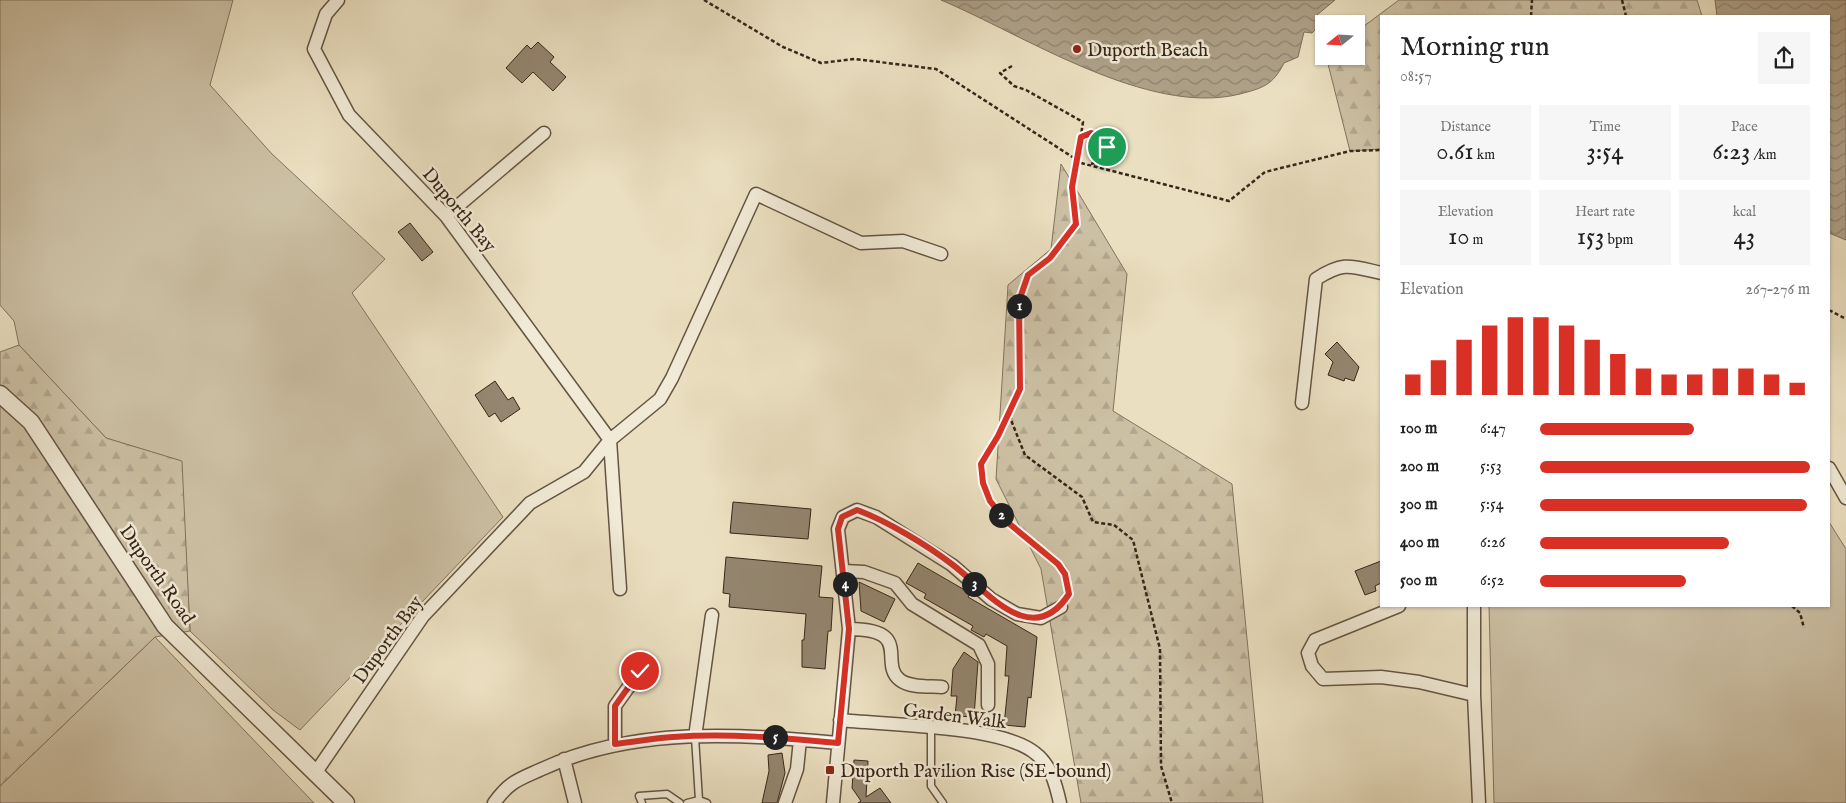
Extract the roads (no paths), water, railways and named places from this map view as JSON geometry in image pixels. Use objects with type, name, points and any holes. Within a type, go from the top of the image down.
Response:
[{"type":"street","name":"Duporth Bay","points":[[338,0],[326,14],[314,49],[349,116],[446,216],[610,440]]},
{"type":"street","points":[[446,216],[544,134]]},
{"type":"street","name":"Duporth Bay","points":[[316,772],[423,616],[530,503],[584,472],[610,440],[660,399],[672,378],[756,194],[861,243],[903,241],[941,254]]},
{"type":"street","points":[[1302,403],[1316,279],[1331,269],[1350,265],[1380,273]]},
{"type":"street","name":"Duporth Road","points":[[0,394],[31,422],[165,626],[346,803]]},
{"type":"street","points":[[610,440],[620,589]]},
{"type":"street","points":[[1830,470],[1846,498]]},
{"type":"street","points":[[833,803],[849,629],[838,529],[842,517],[857,510],[876,517],[952,564],[991,599],[1016,614],[1041,618],[1061,607]]},
{"type":"street","points":[[844,571],[864,572],[895,583],[912,604],[979,645],[988,664],[988,705]]},
{"type":"street","points":[[1397,607],[1315,640],[1308,653],[1312,666],[1323,680],[1381,677],[1419,682],[1474,695]]},
{"type":"street","points":[[1474,607],[1474,695],[1479,803]]},
{"type":"street","points":[[695,737],[712,615]]},
{"type":"street","points":[[849,629],[868,629],[882,634],[892,649],[894,673],[900,680],[909,684],[942,687]]},
{"type":"street","points":[[615,744],[615,706],[640,671]]},
{"type":"street","name":"Garden Walk","points":[[840,720],[931,728],[1010,739],[1026,746],[1047,765],[1054,779],[1060,803]]},
{"type":"street","points":[[494,803],[506,786],[564,759],[615,744],[673,737],[767,737],[838,743]]},
{"type":"street","points":[[785,803],[797,769],[800,740]]},
{"type":"street","points":[[564,759],[575,803]]},
{"type":"lane","points":[[931,728],[931,786],[944,803]]},
{"type":"lane","points":[[695,737],[699,800]]},
{"type":"lane","points":[[642,803],[639,796],[667,794],[680,803]]},
{"type":"lane","points":[[687,803],[699,800],[707,803]]},
{"type":"water","points":[[941,0],[1335,0],[1315,15],[1315,30],[1312,33],[1304,32],[1298,57],[1284,63],[1276,76],[1266,85],[1240,94],[1204,98],[1166,94],[1127,84],[1087,69]]},
{"type":"water","points":[[1715,0],[1846,0],[1846,240],[1830,233],[1830,15],[1717,15]]},
{"type":"place","name":"Duporth Beach","points":[[1077,49]]},
{"type":"place","name":"Duporth Pavilion Rise (SE-bound)","points":[[830,770]]}]
